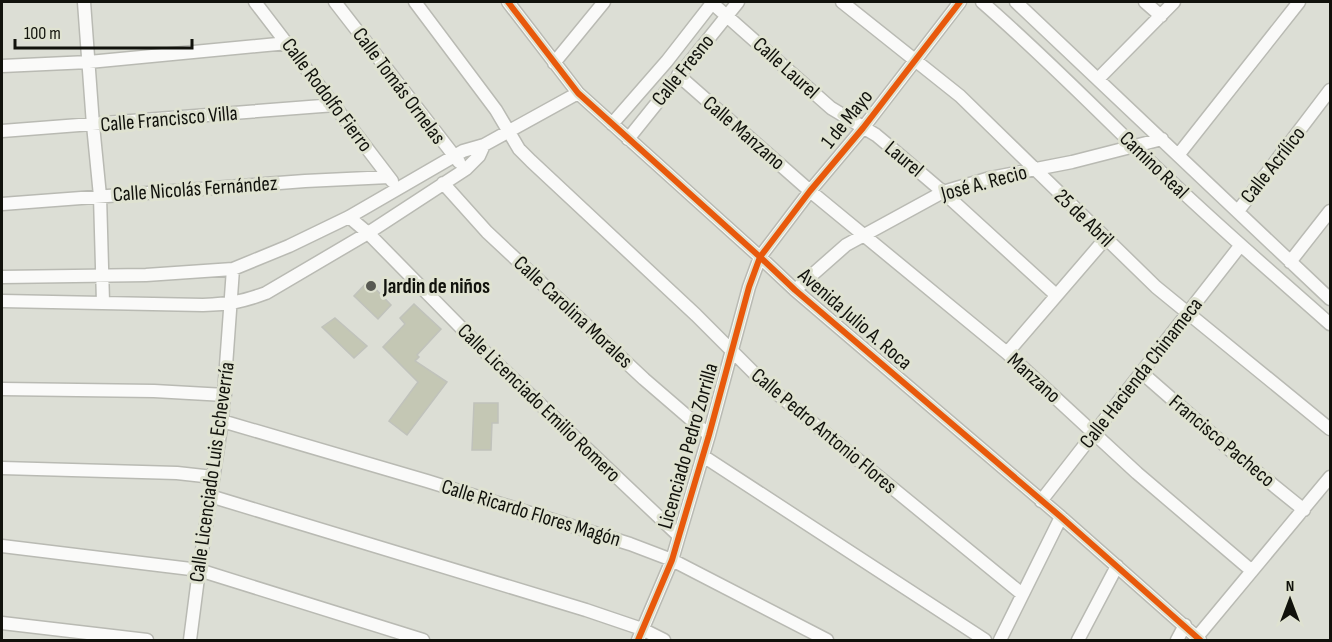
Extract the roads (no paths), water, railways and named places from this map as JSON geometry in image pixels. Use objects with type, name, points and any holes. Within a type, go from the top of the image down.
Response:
[{"type":"street","points":[[84,2],[100,196],[103,302]]},
{"type":"street","name":"Calle Rodolfo Fierro","points":[[255,2],[398,189]]},
{"type":"street","name":"Calle Tomás Ornelas","points":[[335,2],[453,157],[466,169]]},
{"type":"street","name":"Calle Pedro Antonio Flores","points":[[415,2],[492,104],[519,149],[531,161],[696,315],[764,383],[1022,594]]},
{"type":"street","name":"Avenida Julio A. Roca","points":[[508,2],[578,93],[795,290],[1061,517],[1199,639]]},
{"type":"street","points":[[554,63],[603,2]]},
{"type":"street","name":"Calle Fresno","points":[[612,124],[666,61],[712,2]]},
{"type":"street","name":"Calle Laurel","points":[[712,2],[831,108],[863,128]]},
{"type":"street","name":"Calle Fresno","points":[[628,139],[738,2]]},
{"type":"street","name":"25 de Abril","points":[[842,2],[960,96],[1156,287],[1330,429]]},
{"type":"street","name":"1 de Mayo","points":[[760,256],[960,2]]},
{"type":"street","name":"Camino Real","points":[[982,2],[1045,58],[1240,246],[1330,324]]},
{"type":"street","name":"Camino Real","points":[[1016,2],[1099,78],[1330,299]]},
{"type":"street","points":[[1144,2],[1161,16]]},
{"type":"street","points":[[1099,78],[1174,2]]},
{"type":"street","points":[[1179,154],[1299,2]]},
{"type":"street","points":[[2,66],[90,62],[288,43]]},
{"type":"street","name":"Calle Manzano","points":[[678,75],[810,190]]},
{"type":"street","name":"Calle Acrílico","points":[[1238,211],[1330,90]]},
{"type":"street","points":[[2,277],[179,274],[233,269],[350,217],[463,151],[484,145],[578,93]]},
{"type":"street","name":"Calle Francisco Villa","points":[[2,131],[335,105]]},
{"type":"street","name":"Laurel","points":[[863,128],[876,135],[943,192],[1056,294]]},
{"type":"street","name":"José A. Recio","points":[[795,290],[832,256],[864,235],[943,192],[990,178],[1162,139]]},
{"type":"street","points":[[2,301],[232,304],[266,292],[368,233],[466,169],[479,156],[484,145]]},
{"type":"street","name":"Calle Nicolás Fernández","points":[[2,204],[305,181],[389,177]]},
{"type":"street","name":"Calle Carolina Morales","points":[[442,183],[487,232],[644,380],[709,435]]},
{"type":"street","name":"Manzano","points":[[810,190],[1007,353],[1137,473],[1252,571]]},
{"type":"street","points":[[1290,262],[1330,211]]},
{"type":"street","name":"Calle Licenciado Emilio Romero","points":[[350,217],[488,355],[680,536]]},
{"type":"street","points":[[1007,353],[1106,238]]},
{"type":"street","name":"Calle Hacienda Chinameca","points":[[1041,501],[1240,246]]},
{"type":"street","name":"Licenciado Pedro Zorrilla","points":[[640,635],[680,536],[749,287],[760,256]]},
{"type":"street","name":"Calle Licenciado Luis Echeverría","points":[[190,640],[222,421],[233,269]]},
{"type":"street","name":"Francisco Pacheco","points":[[1141,372],[1236,455],[1304,510]]},
{"type":"street","points":[[2,389],[154,391],[225,395]]},
{"type":"street","name":"Calle Ricardo Flores Magón","points":[[222,421],[438,484],[630,544],[672,560],[827,640]]},
{"type":"street","points":[[703,456],[986,640]]},
{"type":"street","points":[[2,468],[186,474],[213,477]]},
{"type":"street","points":[[1199,639],[1330,477]]},
{"type":"street","points":[[210,496],[407,554],[640,635],[664,640]]},
{"type":"street","points":[[1000,640],[1061,517]]},
{"type":"street","points":[[2,546],[199,570],[423,640]]},
{"type":"street","points":[[1078,640],[1117,566]]},
{"type":"street","points":[[2,622],[147,640]]},
{"type":"street","points":[[1177,640],[1185,625]]},
{"type":"place","name":"Jardin de niños","points":[[371,286]]}]
